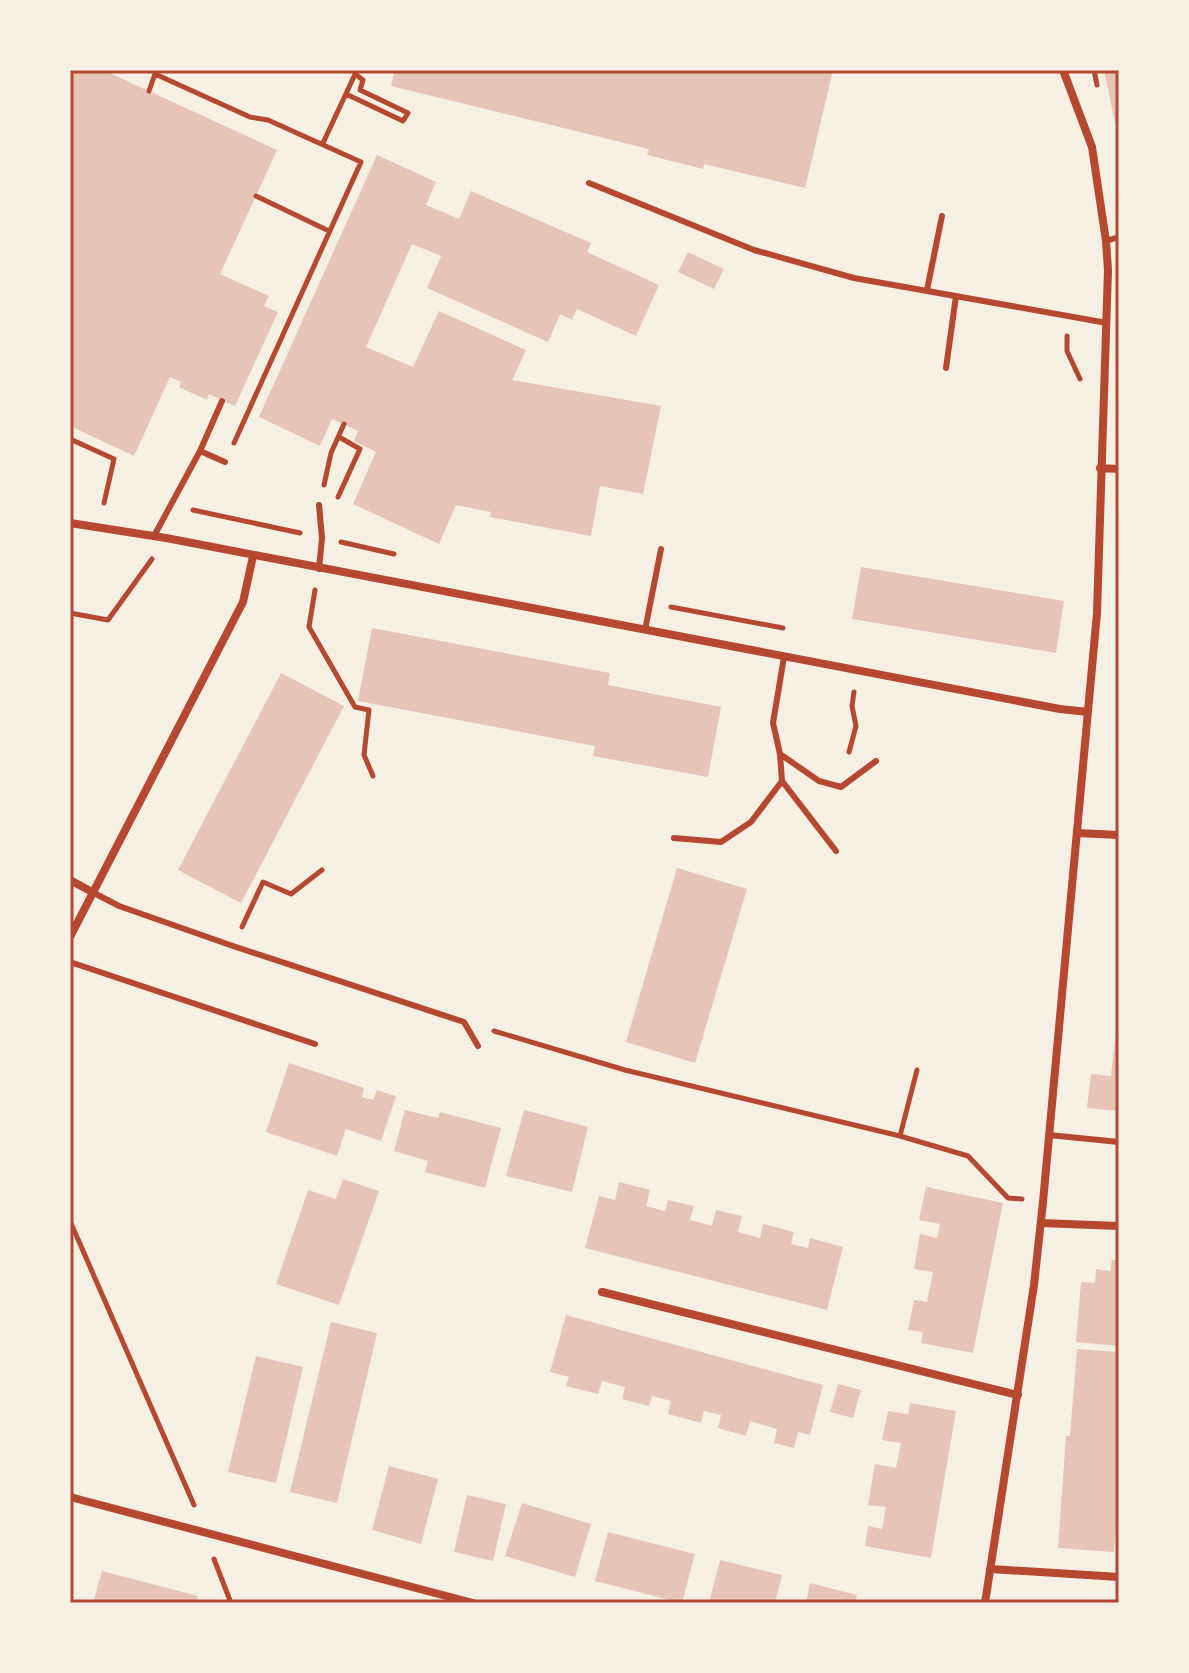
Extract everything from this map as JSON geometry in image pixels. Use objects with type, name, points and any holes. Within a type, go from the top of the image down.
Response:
[{"type":"street","points":[[985,1603],[1041,1223],[1097,613],[1107,323],[1106,241],[1092,147],[1063,70]]},
{"type":"street","points":[[1100,468],[1119,469]]},
{"type":"street","points":[[70,523],[166,538],[1088,712]]},
{"type":"street","points":[[70,937],[243,602],[253,556]]},
{"type":"street","points":[[1077,833],[1119,835]]},
{"type":"street","points":[[70,880],[94,893]]},
{"type":"street","points":[[1041,1223],[1119,1226]]},
{"type":"street","points":[[602,1292],[1018,1395]]},
{"type":"street","points":[[70,1497],[473,1603]]},
{"type":"street","points":[[990,1569],[1119,1577]]},
{"type":"lane","points":[[589,183],[754,250],[854,278],[1107,323]]},
{"type":"lane","points":[[927,290],[942,216]]},
{"type":"lane","points":[[1106,241],[1119,237]]},
{"type":"lane","points":[[946,368],[956,296]]},
{"type":"lane","points":[[154,536],[200,451],[222,401]]},
{"type":"lane","points":[[200,451],[225,462]]},
{"type":"lane","points":[[319,505],[322,538],[319,569]]},
{"type":"lane","points":[[645,630],[661,549]]},
{"type":"lane","points":[[784,657],[773,723],[782,781],[836,851]]},
{"type":"lane","points":[[780,754],[819,781],[841,787],[876,761]]},
{"type":"lane","points":[[674,838],[721,842],[751,822],[782,781]]},
{"type":"lane","points":[[94,893],[119,906],[233,946],[464,1022],[478,1046]]},
{"type":"lane","points":[[70,962],[315,1044]]},
{"type":"lane","points":[[1049,1135],[1119,1142]]},
{"type":"path","points":[[149,91],[156,72],[250,117],[268,120],[361,162],[225,462]]},
{"type":"path","points":[[323,143],[356,72],[363,80],[360,90],[408,113],[403,121],[346,94]]},
{"type":"path","points":[[256,196],[329,231]]},
{"type":"path","points":[[1067,316],[1067,351],[1083,387]]},
{"type":"path","points":[[319,505],[331,453],[344,424]]},
{"type":"path","points":[[319,505],[338,497],[360,449],[339,437]]},
{"type":"path","points":[[70,439],[114,459],[104,503]]},
{"type":"path","points":[[93,501],[119,505]]},
{"type":"path","points":[[172,506],[397,554]]},
{"type":"path","points":[[70,613],[108,620],[166,538]]},
{"type":"path","points":[[319,569],[309,627],[355,707],[369,710],[364,755],[373,776]]},
{"type":"path","points":[[650,603],[791,630]]},
{"type":"path","points":[[841,787],[856,726],[852,706],[858,671]]},
{"type":"path","points":[[233,946],[263,882],[291,894],[322,870]]},
{"type":"path","points":[[464,1022],[625,1070],[900,1136],[968,1156],[1008,1198],[1043,1202]]},
{"type":"path","points":[[900,1136],[917,1070]]},
{"type":"path","points":[[70,1221],[204,1532],[231,1603]]},
{"type":"building","points":[[73,70],[103,70],[277,150],[220,274],[269,296],[264,306],[278,312],[235,406],[209,394],[207,400],[179,387],[181,382],[170,377],[134,456],[70,426],[70,76]]},
{"type":"building","points":[[395,70],[833,70],[805,188],[704,164],[703,169],[647,155],[649,149],[391,86]]},
{"type":"building","points":[[1104,70],[1119,70],[1119,137],[1118,137]]},
{"type":"building","points":[[377,155],[436,182],[426,205],[459,219],[471,191],[591,243],[587,252],[659,285],[636,336],[577,309],[572,320],[560,314],[548,342],[427,288],[441,256],[412,244],[366,347],[413,367],[439,311],[526,350],[512,380],[661,406],[643,494],[600,486],[591,536],[490,517],[491,512],[456,505],[439,544],[353,504],[376,452],[354,441],[358,431],[332,419],[320,446],[259,417]]},
{"type":"building","points":[[688,252],[724,269],[714,289],[678,272]]},
{"type":"building","points":[[861,567],[1064,601],[1056,653],[852,619]]},
{"type":"building","points":[[372,628],[610,673],[608,685],[721,707],[708,777],[593,756],[595,746],[358,701]]},
{"type":"building","points":[[281,673],[344,706],[241,903],[178,870]]},
{"type":"building","points":[[677,868],[747,889],[695,1063],[626,1042]]},
{"type":"building","points":[[1117,1019],[1119,1111],[1087,1108],[1091,1074],[1111,1076]]},
{"type":"building","points":[[289,1063],[364,1088],[362,1097],[373,1100],[377,1090],[396,1096],[381,1141],[346,1129],[337,1156],[266,1132]]},
{"type":"building","points":[[405,1110],[438,1118],[440,1112],[501,1128],[485,1188],[425,1172],[428,1161],[394,1151]]},
{"type":"building","points":[[524,1110],[588,1127],[572,1192],[506,1176]]},
{"type":"building","points":[[343,1179],[379,1191],[339,1305],[276,1284],[308,1190],[336,1199]]},
{"type":"building","points":[[619,1182],[650,1190],[646,1206],[665,1211],[668,1200],[694,1206],[690,1220],[712,1226],[716,1210],[742,1216],[738,1232],[760,1238],[763,1224],[794,1232],[791,1244],[808,1248],[810,1238],[843,1247],[827,1310],[585,1248],[599,1196],[615,1200]]},
{"type":"building","points":[[926,1187],[1003,1203],[973,1353],[921,1343],[923,1332],[908,1330],[914,1300],[927,1302],[933,1272],[914,1269],[920,1234],[937,1238],[940,1224],[919,1220]]},
{"type":"building","points":[[1112,1260],[1119,1260],[1119,1346],[1076,1342],[1081,1282],[1095,1283],[1096,1269],[1110,1271]]},
{"type":"building","points":[[566,1315],[823,1385],[810,1435],[798,1432],[794,1448],[774,1443],[777,1429],[750,1421],[746,1436],[718,1428],[721,1415],[704,1411],[701,1423],[668,1414],[671,1401],[652,1396],[649,1406],[622,1399],[625,1387],[602,1381],[598,1394],[566,1386],[569,1377],[550,1372]]},
{"type":"building","points":[[331,1322],[377,1333],[337,1503],[290,1492]]},
{"type":"building","points":[[1077,1349],[1119,1352],[1119,1482],[1114,1552],[1058,1548],[1066,1436],[1070,1436]]},
{"type":"building","points":[[256,1356],[303,1367],[276,1483],[228,1472]]},
{"type":"building","points":[[838,1384],[861,1390],[853,1418],[830,1412]]},
{"type":"building","points":[[910,1403],[956,1411],[931,1558],[865,1546],[868,1526],[882,1529],[886,1507],[868,1505],[875,1464],[896,1468],[901,1443],[882,1440],[888,1411],[908,1414]]},
{"type":"building","points":[[389,1466],[438,1479],[421,1544],[372,1530]]},
{"type":"building","points":[[467,1495],[506,1504],[493,1561],[454,1552]]},
{"type":"building","points":[[522,1503],[591,1524],[575,1577],[505,1556]]},
{"type":"building","points":[[608,1532],[695,1554],[682,1603],[595,1581]]},
{"type":"building","points":[[720,1560],[782,1575],[775,1603],[709,1603]]},
{"type":"building","points":[[102,1571],[198,1596],[196,1603],[93,1603]]},
{"type":"building","points":[[810,1583],[857,1595],[855,1603],[806,1603]]}]
